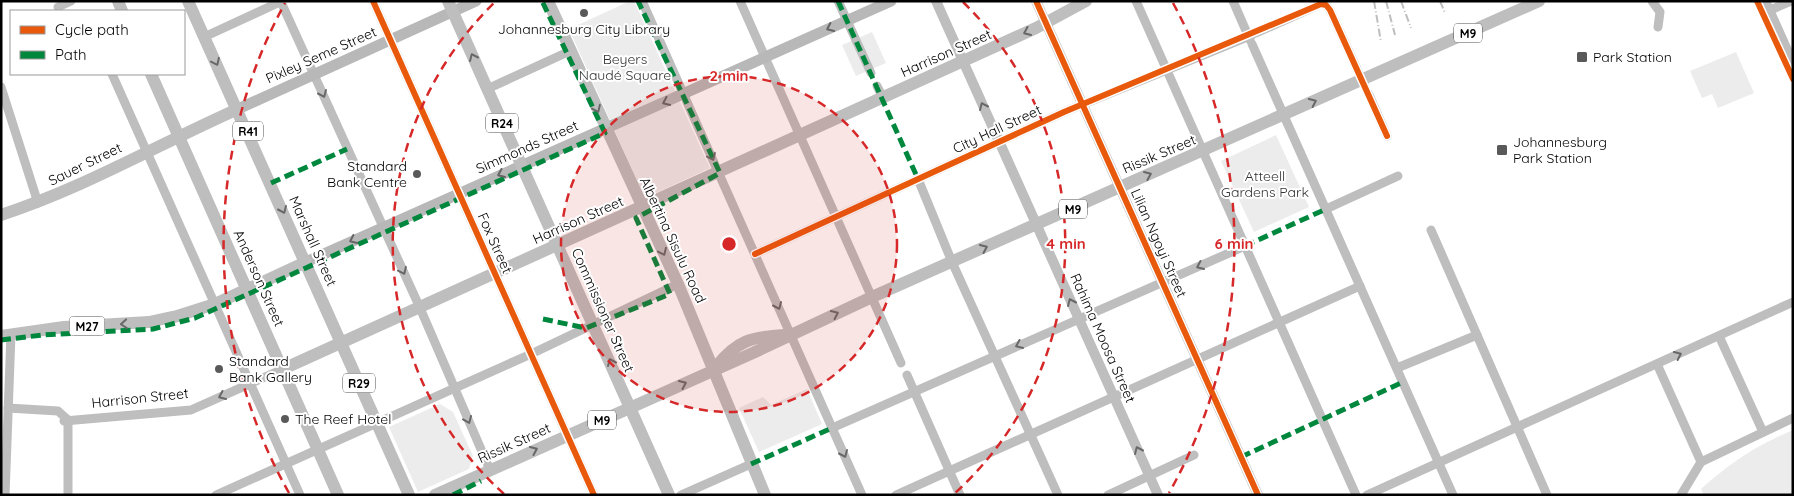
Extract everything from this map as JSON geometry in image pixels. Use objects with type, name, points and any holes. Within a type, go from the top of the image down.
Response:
[{"type":"main road","name":"Marshall Street","points":[[188,1],[238,109],[409,495]]},
{"type":"main road","name":"Pixley Seme Street","points":[[179,135],[390,40],[450,7],[476,1]]},
{"type":"main road","name":"Albertina Sisulu Road","points":[[548,1],[678,284],[764,495]]},
{"type":"main road","name":"Simmonds Street","points":[[6,335],[64,327],[149,322],[215,304],[383,226],[766,58],[890,1]]},
{"type":"main road","name":"Harrison Street","points":[[283,369],[800,136],[880,92],[963,62],[1046,23],[1086,1]]},
{"type":"main road","name":"Rissik Street","points":[[435,495],[872,297],[1284,116],[1539,1]]},
{"type":"main road","points":[[1766,6],[1793,66]]},
{"type":"main road","name":"Commissioner Street","points":[[450,7],[669,495]]},
{"type":"main road","name":"Anderson Street","points":[[151,75],[338,495]]},
{"type":"main road","name":"Sauer Street","points":[[1,215],[38,203],[71,189],[179,135]]},
{"type":"street","points":[[58,7],[71,1]]},
{"type":"street","name":"Fox Street","points":[[373,1],[594,495]]},
{"type":"street","points":[[642,1],[862,495]]},
{"type":"street","points":[[740,1],[901,363]]},
{"type":"street","points":[[838,1],[871,73]]},
{"type":"street","name":"Rahima Moosa Street","points":[[936,1],[1158,495]]},
{"type":"street","name":"Lilian Ngoyi Street","points":[[1036,1],[1258,495]]},
{"type":"street","points":[[1136,1],[1356,495]]},
{"type":"street","points":[[1233,1],[1252,38],[1284,116],[1453,495]]},
{"type":"street","points":[[1652,1],[1660,12],[1658,27]]},
{"type":"street","points":[[1766,6],[1791,1]]},
{"type":"street","points":[[204,37],[282,2],[420,308],[490,470]]},
{"type":"street","name":"City Hall Street","points":[[755,254],[1082,104],[1252,38],[1321,4],[1326,4],[1330,10],[1356,67]]},
{"type":"street","points":[[487,89],[570,51]]},
{"type":"street","points":[[112,75],[300,495]]},
{"type":"street","points":[[1,87],[38,203]]},
{"type":"street","points":[[1370,97],[1387,136]]},
{"type":"street","points":[[1326,210],[1398,176]]},
{"type":"street","points":[[918,179],[952,262],[1058,495]]},
{"type":"street","points":[[1430,230],[1547,495]]},
{"type":"street","points":[[832,428],[1244,246]]},
{"type":"street","points":[[216,495],[531,354],[678,284]]},
{"type":"street","points":[[896,495],[1360,286]]},
{"type":"street","points":[[1367,495],[1618,383],[1793,302]]},
{"type":"street","points":[[4,491],[8,411],[6,335]]},
{"type":"street","points":[[1397,368],[1477,335]]},
{"type":"street","points":[[1719,336],[1763,432]]},
{"type":"street","points":[[1658,364],[1702,462]]},
{"type":"street","name":"Harrison Street","points":[[66,421],[191,410],[283,369]]},
{"type":"street","points":[[907,375],[960,495]]},
{"type":"street","points":[[8,411],[58,412],[66,421],[68,495]]},
{"type":"street","points":[[1681,495],[1702,462],[1793,418]]},
{"type":"street","points":[[1108,495],[1194,455]]},
{"type":"street","points":[[681,495],[751,464]]},
{"type":"green space","name":"Beyers Naudé Square","points":[[630,1],[634,1],[710,168],[645,198],[569,29]]},
{"type":"green space","points":[[872,32],[886,63],[856,76],[842,45]]},
{"type":"green space","points":[[1736,52],[1754,93],[1718,108],[1712,94],[1702,98],[1690,71]]},
{"type":"green space","name":"Atteell Gardens Park","points":[[1276,135],[1309,207],[1254,232],[1221,161]]},
{"type":"green space","points":[[807,389],[822,424],[759,452],[739,408],[763,397],[771,405]]},
{"type":"green space","points":[[440,404],[453,412],[473,456],[469,469],[418,492],[389,427]]},
{"type":"green space","points":[[1793,430],[1793,495],[1704,495],[1701,489],[1723,470],[1767,442]]},
{"type":"tunnel","points":[[1356,67],[1370,97]]},
{"type":"railway","points":[[1374,1],[1381,42]]},
{"type":"railway","points":[[1386,1],[1395,35]]},
{"type":"railway","points":[[1401,1],[1411,28]]},
{"type":"railway","points":[[1440,1],[1445,13]]},
{"type":"marked path","points":[[1,340],[42,335],[153,329],[195,318],[605,133],[542,1]]},
{"type":"marked path","points":[[543,319],[586,328],[670,294],[636,218],[720,173],[638,1]]},
{"type":"marked path","points":[[838,1],[918,179]]},
{"type":"marked path","points":[[271,183],[347,149]]},
{"type":"marked path","points":[[1245,246],[1326,209]]},
{"type":"marked path","points":[[1241,457],[1403,382]]},
{"type":"marked path","points":[[751,464],[832,428]]},
{"type":"marked path","points":[[453,495],[481,481]]},
{"type":"cycle path","points":[[373,1],[594,495]]},
{"type":"cycle path","points":[[1036,1],[1258,495]]},
{"type":"cycle path","points":[[1757,1],[1793,79]]},
{"type":"cycle path","points":[[755,254],[1064,112],[1321,4],[1326,5],[1330,10],[1387,136]]},
{"type":"place","name":"Johannesburg City Library","points":[[584,13]]},
{"type":"place","name":"Park Station","points":[[1582,57]]},
{"type":"place","name":"Johannesburg Park Station","points":[[1502,150]]},
{"type":"place","name":"Standard Bank Centre","points":[[417,174]]},
{"type":"place","name":"Standard Bank Gallery","points":[[219,369]]},
{"type":"place","name":"The Reef Hotel","points":[[285,419]]}]
